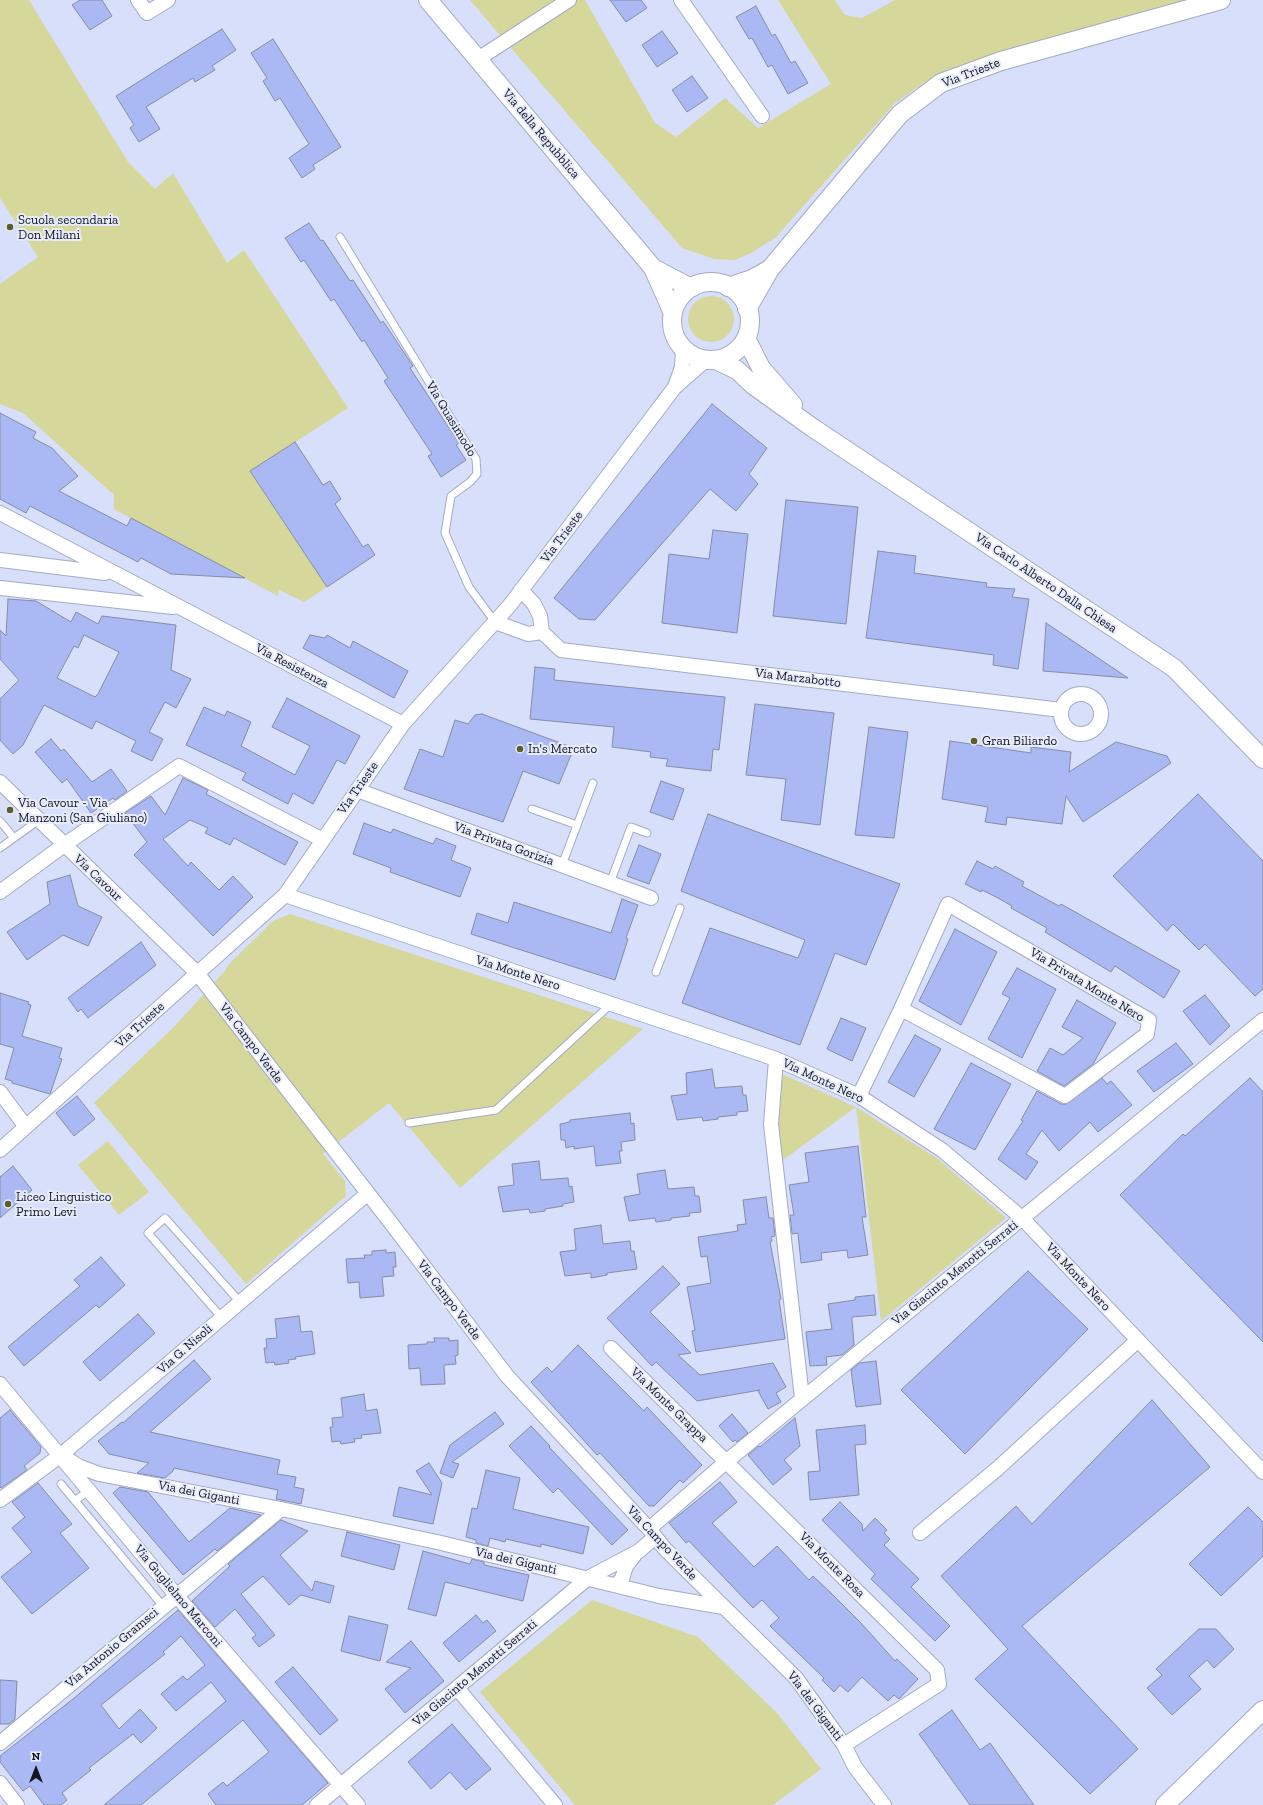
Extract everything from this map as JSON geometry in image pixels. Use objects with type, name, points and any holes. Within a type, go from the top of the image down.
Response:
[{"type":"street","points":[[138,0],[147,13],[168,0]]},
{"type":"street","name":"Via della Repubblica","points":[[428,0],[653,268],[673,313]]},
{"type":"street","points":[[478,59],[570,0]]},
{"type":"street","points":[[681,0],[762,116]]},
{"type":"street","name":"Via Trieste","points":[[747,309],[770,269],[900,114],[941,83],[1001,60],[1213,1]]},
{"type":"street","name":"Via della Repubblica","points":[[653,268],[691,288]]},
{"type":"street","name":"Via Trieste","points":[[728,287],[752,279],[770,269]]},
{"type":"street","points":[[705,283],[721,284],[728,287],[734,290],[744,301],[750,316],[749,330],[746,338],[730,355],[712,359],[701,359],[688,352],[677,341],[672,327],[673,313],[679,298],[691,288],[705,283]]},
{"type":"street","name":"Via Carlo Alberto Dalla Chiesa","points":[[746,338],[761,368],[813,428]]},
{"type":"street","name":"Via Trieste","points":[[675,387],[682,367],[683,347]]},
{"type":"street","name":"Via Trieste","points":[[0,1150],[285,895],[403,724],[495,622],[521,590],[675,387],[712,359]]},
{"type":"street","name":"Via Carlo Alberto Dalla Chiesa","points":[[712,359],[737,370],[752,385],[813,428],[1174,668],[1263,759]]},
{"type":"street","name":"Via Resistenza","points":[[0,513],[403,724]]},
{"type":"street","name":"Via Resistenza","points":[[0,560],[93,571],[121,577]]},
{"type":"street","name":"Via Resistenza","points":[[0,588],[181,608]]},
{"type":"street","points":[[495,622],[528,634],[542,632],[540,616],[534,604],[521,590]]},
{"type":"street","name":"Via Marzabotto","points":[[542,632],[561,650],[1060,710]]},
{"type":"street","points":[[0,892],[64,845],[179,766],[322,840]]},
{"type":"street","name":"Via Cavour","points":[[2,787],[39,820],[197,973]]},
{"type":"street","name":"Via Privata Gorizia","points":[[357,790],[651,898]]},
{"type":"street","name":"Via Monte Nero","points":[[285,895],[776,1059],[859,1096],[942,1150],[1022,1218],[1263,1472]]},
{"type":"street","name":"Via Privata Monte Nero","points":[[859,1096],[901,1009],[948,904],[1149,1020],[1146,1034],[1064,1096],[901,1009]]},
{"type":"street","name":"Via Campo Verde","points":[[197,973],[391,1223],[507,1376],[652,1533],[723,1607]]},
{"type":"street","name":"Via Giacinto Menotti Serrati","points":[[616,1585],[622,1579],[626,1566],[639,1552],[652,1533],[726,1461],[1022,1218],[1262,1024]]},
{"type":"street","points":[[776,1059],[771,1124],[802,1398]]},
{"type":"street","points":[[0,1092],[26,1127]]},
{"type":"street","name":"Via G. Nisoli","points":[[0,1500],[61,1455],[367,1194]]},
{"type":"street","points":[[920,1533],[997,1469],[1138,1340]]},
{"type":"street","name":"Via Monte Grappa","points":[[611,1348],[726,1461]]},
{"type":"street","name":"Via Guglielmo Marconi","points":[[0,1384],[61,1455],[176,1595],[358,1805]]},
{"type":"street","name":"Via dei Giganti","points":[[61,1455],[78,1466],[99,1474],[281,1509],[437,1542],[659,1596],[723,1607],[796,1678],[844,1745],[855,1767],[884,1805]]},
{"type":"street","name":"Via Monte Rosa","points":[[726,1461],[937,1670],[939,1684],[844,1745]]},
{"type":"street","name":"Via Antonio Gramsci","points":[[0,1742],[281,1509]]},
{"type":"street","name":"Via Giacinto Menotti Serrati","points":[[317,1805],[588,1578],[639,1552]]},
{"type":"street","points":[[457,1688],[555,1805]]},
{"type":"street","points":[[1165,1805],[1263,1710]]},
{"type":"street","points":[[0,1783],[17,1805]]},
{"type":"lane","name":"Via Quasimodo","points":[[340,237],[476,458],[477,474],[470,482],[451,496],[445,533],[469,588],[495,622]]},
{"type":"lane","points":[[562,865],[593,783]]},
{"type":"lane","points":[[532,809],[577,825]]},
{"type":"lane","points":[[0,848],[39,820]]},
{"type":"lane","points":[[0,821],[14,838]]},
{"type":"lane","points":[[610,883],[631,827],[647,833]]},
{"type":"lane","points":[[656,972],[680,908]]},
{"type":"lane","points":[[409,1123],[496,1110],[611,1004]]},
{"type":"lane","points":[[222,1318],[148,1233],[165,1218],[240,1302]]},
{"type":"lane","points":[[61,1484],[163,1606]]},
{"type":"lane","points":[[75,1501],[89,1490]]},
{"type":"green space","points":[[0,0],[29,0],[128,162],[155,189],[173,173],[227,263],[244,250],[348,408],[250,471],[327,587],[304,602],[279,590],[278,596],[114,509],[114,495],[23,413],[0,404],[0,284],[38,257],[0,198]]},
{"type":"green space","points":[[470,0],[585,0],[655,123],[676,137],[725,98],[758,128],[831,84],[778,0],[835,0],[845,15],[862,18],[895,0],[1186,0],[1070,33],[937,74],[895,103],[775,238],[751,253],[735,260],[714,259],[682,248]]},
{"type":"green space","points":[[716,296],[728,302],[733,310],[733,328],[728,336],[720,341],[706,342],[694,336],[689,328],[688,314],[694,302],[702,297]]},
{"type":"green space","points":[[290,914],[643,1029],[460,1188],[389,1103],[323,1154],[345,1181],[346,1196],[246,1284],[94,1103],[172,1029],[223,973],[230,963],[273,921]]},
{"type":"green space","points":[[775,1071],[856,1107],[776,1165]]},
{"type":"green space","points":[[856,1107],[938,1159],[1006,1218],[881,1321]]},
{"type":"green space","points":[[108,1141],[149,1192],[119,1215],[78,1165]]},
{"type":"green space","points":[[592,1600],[698,1637],[777,1713],[821,1769],[773,1805],[575,1805],[480,1692]]},
{"type":"building","points":[[80,0],[102,0],[112,16],[90,30],[72,5]]},
{"type":"building","points":[[610,0],[641,0],[647,8],[626,22]]},
{"type":"building","points":[[756,6],[772,36],[775,34],[791,63],[795,61],[808,83],[788,94],[772,65],[768,67],[752,38],[749,39],[736,17]]},
{"type":"building","points":[[222,29],[236,50],[212,66],[215,70],[195,82],[193,78],[146,107],[160,129],[139,142],[130,128],[134,125],[116,96]]},
{"type":"building","points":[[662,31],[678,53],[657,67],[642,45]]},
{"type":"building","points":[[273,39],[341,147],[313,165],[315,169],[302,178],[289,158],[309,144],[280,98],[275,101],[263,81],[267,78],[251,53]]},
{"type":"building","points":[[692,76],[708,98],[687,112],[672,90]]},
{"type":"building","points":[[309,223],[321,241],[323,240],[350,281],[353,280],[381,323],[383,321],[413,366],[410,368],[459,443],[456,445],[466,460],[441,477],[428,456],[432,454],[384,381],[388,378],[364,340],[362,342],[334,299],[331,301],[304,260],[301,262],[285,238]]},
{"type":"building","points":[[712,404],[767,448],[749,474],[758,484],[736,511],[710,489],[595,620],[579,619],[554,598]]},
{"type":"building","points":[[0,413],[36,432],[33,438],[52,448],[78,476],[59,491],[127,526],[131,518],[245,578],[171,574],[141,558],[138,562],[30,506],[26,513],[0,499]]},
{"type":"building","points":[[295,442],[323,485],[330,481],[341,499],[335,504],[363,547],[368,544],[375,555],[327,587],[250,471]]},
{"type":"building","points":[[786,500],[858,507],[846,624],[773,616]]},
{"type":"building","points":[[713,530],[748,534],[737,633],[662,623],[669,554],[709,559]]},
{"type":"building","points":[[878,551],[916,556],[914,573],[987,583],[986,587],[1015,589],[1012,597],[1029,599],[1018,669],[993,665],[994,655],[866,638]]},
{"type":"building","points":[[8,599],[36,601],[71,622],[76,612],[98,624],[102,616],[176,625],[171,670],[191,679],[176,708],[165,702],[149,732],[163,739],[152,761],[131,751],[136,741],[96,721],[92,729],[44,705],[23,745],[13,754],[0,740],[0,699],[19,680],[0,659],[0,630],[6,636]],"holes":[[[84,635],[119,652],[98,694],[95,697],[57,678],[74,646],[78,648]]]},
{"type":"building","points":[[1046,623],[1128,678],[1043,671]]},
{"type":"building","points":[[310,635],[325,638],[327,635],[350,648],[353,641],[408,671],[394,698],[303,648]]},
{"type":"building","points":[[535,667],[555,669],[554,680],[725,697],[719,750],[713,749],[711,771],[666,766],[668,759],[650,757],[651,752],[612,747],[614,727],[530,719]]},
{"type":"building","points":[[287,698],[360,736],[345,764],[337,760],[313,804],[293,793],[288,804],[242,780],[246,773],[186,745],[204,707],[225,716],[227,711],[251,722],[241,746],[295,775],[310,746],[272,727]]},
{"type":"building","points":[[755,704],[834,713],[820,825],[781,820],[786,779],[746,775]]},
{"type":"building","points":[[482,714],[574,748],[559,784],[523,771],[503,822],[404,789],[420,749],[443,757],[455,720],[468,724],[475,715]]},
{"type":"building","points":[[869,727],[908,732],[894,838],[855,835]]},
{"type":"building","points":[[51,739],[61,751],[64,749],[92,782],[111,769],[127,791],[115,800],[113,798],[91,813],[67,779],[62,783],[35,752]]},
{"type":"building","points":[[950,741],[1031,753],[1031,747],[1071,752],[1069,772],[1116,742],[1167,756],[1171,763],[1083,822],[1066,796],[1062,824],[1007,817],[1006,825],[985,822],[988,807],[942,799]]},
{"type":"building","points":[[183,778],[208,790],[206,794],[298,842],[285,865],[234,838],[230,845],[205,833],[208,828],[190,820],[163,839],[188,866],[191,862],[219,890],[233,876],[253,897],[213,936],[134,855],[147,842],[125,813],[151,796],[165,815]]},
{"type":"building","points":[[661,781],[684,789],[673,820],[650,812]]},
{"type":"building","points":[[1198,794],[1263,861],[1263,989],[1255,996],[1205,944],[1199,950],[1173,924],[1167,931],[1113,876]]},
{"type":"building","points":[[708,814],[900,884],[866,965],[835,953],[800,1045],[682,1003],[710,928],[798,958],[805,940],[681,891]]},
{"type":"building","points":[[364,823],[391,833],[393,829],[433,844],[436,838],[456,846],[451,860],[471,868],[460,897],[390,872],[391,868],[353,854]]},
{"type":"building","points":[[639,845],[661,854],[649,884],[627,876]]},
{"type":"building","points":[[977,861],[993,869],[995,866],[1024,882],[1022,886],[1059,906],[1061,904],[1180,971],[1164,998],[1115,966],[1111,972],[1045,932],[1047,928],[1011,908],[1012,906],[982,890],[981,892],[965,884]]},
{"type":"building","points":[[70,875],[78,906],[102,917],[88,946],[63,935],[27,960],[7,932],[50,904],[47,882]]},
{"type":"building","points":[[622,899],[638,905],[626,938],[628,939],[615,980],[471,934],[477,913],[508,923],[514,902],[611,933]]},
{"type":"building","points":[[955,929],[997,952],[961,1025],[919,1001]]},
{"type":"building","points":[[141,942],[156,965],[88,1018],[81,1009],[78,1012],[68,998]]},
{"type":"building","points":[[1017,968],[1056,989],[1022,1058],[988,1039],[1010,998],[1002,994]]},
{"type":"building","points":[[0,993],[29,1002],[28,1004],[31,1005],[22,1036],[62,1048],[59,1058],[62,1059],[50,1094],[12,1083],[12,1081],[5,1079],[14,1048],[0,1044]]},
{"type":"building","points":[[1205,995],[1230,1026],[1210,1045],[1183,1011]]},
{"type":"building","points":[[1077,1000],[1116,1023],[1093,1064],[1064,1086],[1037,1071],[1050,1048],[1063,1055],[1083,1038],[1062,1027]]},
{"type":"building","points":[[841,1018],[866,1028],[852,1061],[827,1049]]},
{"type":"building","points":[[915,1035],[941,1049],[914,1097],[888,1082]]},
{"type":"building","points":[[1176,1043],[1193,1064],[1154,1092],[1137,1071]]},
{"type":"building","points":[[971,1063],[1011,1084],[975,1150],[934,1129]]},
{"type":"building","points":[[712,1069],[715,1088],[742,1086],[743,1095],[746,1095],[748,1111],[737,1112],[737,1115],[718,1117],[718,1119],[703,1121],[702,1117],[677,1120],[671,1096],[687,1094],[686,1073]]},
{"type":"building","points":[[1102,1078],[1107,1084],[1111,1081],[1132,1105],[1098,1132],[1090,1122],[1059,1151],[1042,1130],[1026,1154],[1038,1162],[1026,1180],[998,1159],[1023,1121],[1021,1120],[1037,1091],[1061,1104],[1066,1104]]},
{"type":"building","points":[[1250,1078],[1263,1092],[1263,1342],[1120,1195],[1183,1134],[1185,1136]]},
{"type":"building","points":[[77,1096],[95,1119],[74,1136],[56,1113]]},
{"type":"building","points":[[630,1113],[631,1124],[634,1123],[635,1140],[621,1142],[622,1151],[619,1151],[621,1163],[596,1166],[594,1146],[574,1149],[574,1146],[566,1148],[565,1140],[561,1140],[560,1124],[570,1122],[570,1120]]},
{"type":"building","points":[[858,1146],[866,1217],[862,1217],[868,1255],[848,1258],[847,1250],[821,1253],[822,1260],[801,1263],[798,1233],[792,1234],[790,1215],[794,1215],[789,1185],[809,1182],[805,1153]]},
{"type":"building","points":[[539,1161],[541,1180],[568,1178],[569,1187],[572,1186],[574,1202],[563,1204],[563,1206],[545,1209],[545,1211],[530,1213],[529,1209],[503,1212],[498,1187],[514,1185],[512,1164]]},
{"type":"building","name":"Liceo Linguistico Primo Levi","points":[[13,1166],[32,1190],[0,1218],[0,1177]]},
{"type":"building","points":[[665,1170],[668,1189],[694,1187],[695,1196],[699,1196],[701,1212],[689,1213],[690,1216],[671,1218],[671,1220],[656,1222],[655,1218],[629,1221],[624,1197],[640,1194],[637,1174]]},
{"type":"building","points":[[766,1197],[769,1218],[773,1218],[775,1236],[771,1237],[772,1241],[770,1242],[781,1299],[779,1300],[785,1339],[696,1352],[692,1331],[695,1330],[687,1287],[711,1283],[707,1256],[701,1257],[698,1237],[738,1231],[737,1225],[746,1224],[743,1200]]},
{"type":"building","points":[[601,1225],[603,1244],[630,1241],[631,1251],[634,1251],[637,1269],[607,1273],[607,1275],[591,1278],[591,1273],[565,1276],[560,1252],[576,1250],[574,1229]]},
{"type":"building","points":[[386,1250],[386,1253],[395,1252],[396,1267],[393,1267],[394,1276],[382,1277],[384,1296],[360,1298],[359,1282],[348,1283],[346,1259],[365,1258],[364,1255],[372,1255],[372,1251]]},
{"type":"building","points":[[101,1257],[125,1285],[99,1308],[96,1305],[24,1366],[8,1347],[80,1286],[74,1280]]},
{"type":"building","points":[[663,1266],[680,1284],[650,1312],[691,1353],[678,1355],[700,1375],[773,1363],[786,1387],[776,1393],[781,1402],[768,1409],[758,1391],[760,1390],[697,1401],[656,1362],[652,1366],[607,1318]]},
{"type":"building","points":[[1028,1271],[1088,1329],[965,1454],[901,1390]]},
{"type":"building","points":[[874,1295],[876,1315],[852,1317],[854,1345],[842,1355],[826,1357],[827,1365],[810,1366],[806,1332],[832,1329],[828,1304],[855,1300],[855,1297]]},
{"type":"building","points":[[138,1314],[155,1333],[100,1381],[83,1362]]},
{"type":"building","points":[[299,1316],[301,1332],[312,1331],[315,1354],[295,1357],[296,1359],[288,1360],[289,1363],[275,1365],[274,1362],[266,1363],[264,1348],[267,1348],[266,1339],[277,1338],[275,1319]]},
{"type":"building","points":[[434,1338],[449,1338],[449,1341],[458,1340],[458,1355],[455,1356],[456,1364],[444,1365],[445,1384],[421,1385],[420,1368],[409,1369],[408,1345],[435,1342]]},
{"type":"building","points":[[578,1345],[644,1411],[647,1407],[702,1465],[683,1483],[680,1480],[654,1506],[649,1506],[600,1453],[597,1455],[531,1382],[547,1367],[552,1372]]},
{"type":"building","points":[[194,1360],[211,1379],[150,1432],[280,1460],[277,1474],[296,1477],[294,1487],[304,1489],[301,1504],[276,1499],[278,1490],[174,1468],[173,1471],[165,1478],[137,1473],[149,1463],[109,1454],[98,1441],[122,1422],[123,1423]]},
{"type":"building","points":[[876,1361],[881,1404],[856,1407],[851,1370],[859,1363]]},
{"type":"building","points":[[364,1394],[366,1411],[377,1409],[381,1433],[361,1435],[362,1438],[354,1439],[355,1442],[341,1444],[340,1441],[332,1442],[330,1427],[333,1427],[332,1418],[343,1417],[341,1398]]},
{"type":"building","points":[[1152,1400],[1210,1467],[1022,1626],[1138,1749],[1090,1794],[975,1679],[1008,1649],[941,1576],[1016,1506],[1032,1524]]},
{"type":"building","points":[[10,1410],[41,1447],[40,1453],[24,1466],[27,1470],[1,1488],[0,1418]]},
{"type":"building","points":[[495,1412],[504,1424],[452,1462],[459,1464],[453,1478],[440,1473],[450,1445]]},
{"type":"building","points":[[732,1414],[748,1433],[737,1442],[735,1440],[733,1442],[719,1426]]},
{"type":"building","points":[[795,1418],[800,1446],[784,1460],[792,1469],[773,1485],[748,1455]]},
{"type":"building","points":[[865,1425],[866,1444],[855,1445],[859,1495],[810,1500],[808,1472],[820,1471],[816,1430]]},
{"type":"building","points":[[531,1426],[628,1530],[612,1545],[558,1488],[553,1493],[509,1446]]},
{"type":"building","points":[[429,1463],[442,1483],[433,1524],[393,1516],[399,1487],[432,1495],[416,1471]]},
{"type":"building","points":[[486,1470],[520,1478],[513,1509],[589,1527],[583,1554],[541,1544],[541,1547],[506,1539],[505,1542],[490,1538],[488,1546],[476,1543],[476,1540],[466,1537],[472,1508],[477,1509]]},
{"type":"building","points":[[720,1482],[737,1502],[712,1523],[754,1567],[777,1546],[809,1580],[813,1576],[861,1623],[895,1661],[897,1659],[918,1679],[899,1699],[894,1695],[888,1701],[862,1677],[848,1692],[840,1685],[834,1692],[822,1680],[824,1678],[770,1626],[779,1618],[762,1600],[753,1608],[689,1541],[686,1543],[669,1523]]},
{"type":"building","points":[[38,1483],[72,1524],[60,1533],[89,1568],[32,1614],[1,1577],[32,1552],[12,1528],[25,1517],[12,1502]]},
{"type":"building","points":[[120,1487],[148,1492],[189,1542],[230,1508],[261,1515],[217,1551],[215,1549],[183,1575],[113,1493]]},
{"type":"building","points":[[840,1502],[862,1524],[863,1531],[875,1518],[887,1530],[884,1533],[890,1539],[884,1545],[919,1579],[911,1587],[950,1626],[935,1641],[871,1579],[875,1574],[822,1520]]},
{"type":"building","points":[[1248,1507],[1263,1522],[1263,1556],[1221,1596],[1189,1564]]},
{"type":"building","points":[[281,1520],[308,1531],[280,1555],[312,1591],[315,1581],[334,1586],[330,1603],[301,1595],[289,1605],[263,1576],[241,1594],[275,1635],[259,1647],[252,1638],[256,1635],[235,1609],[215,1627],[192,1601],[230,1566],[228,1564]]},
{"type":"building","points":[[347,1532],[400,1545],[394,1570],[341,1556]]},
{"type":"building","points":[[423,1551],[470,1564],[472,1559],[484,1562],[484,1565],[529,1575],[523,1601],[445,1582],[436,1616],[408,1609]]},
{"type":"building","points":[[178,1610],[328,1783],[302,1805],[216,1805],[208,1794],[223,1782],[227,1786],[269,1752],[243,1720],[141,1805],[104,1805],[226,1701],[211,1682],[176,1711],[161,1694],[183,1676],[187,1680],[205,1665],[181,1636],[163,1652],[165,1654],[101,1705],[119,1729],[140,1709],[157,1728],[141,1743],[133,1734],[89,1768],[91,1770],[62,1793],[67,1800],[61,1805],[44,1805],[30,1786],[23,1791],[0,1762],[0,1756],[73,1699]]},
{"type":"building","points":[[476,1615],[483,1623],[487,1620],[496,1631],[459,1662],[443,1643]]},
{"type":"building","points":[[349,1616],[388,1625],[380,1661],[341,1651]]},
{"type":"building","points":[[1199,1629],[1216,1629],[1234,1649],[1214,1668],[1207,1660],[1189,1676],[1201,1689],[1172,1715],[1147,1688],[1162,1675],[1156,1669]]},
{"type":"building","points":[[411,1641],[444,1681],[405,1713],[385,1689],[411,1668],[386,1662]]},
{"type":"building","points":[[293,1667],[338,1720],[320,1735],[275,1682]]},
{"type":"building","points":[[0,1680],[17,1681],[15,1719],[9,1724],[0,1724]]},
{"type":"building","points":[[952,1710],[980,1750],[990,1743],[1034,1805],[970,1805],[919,1734]]},
{"type":"building","points":[[452,1724],[491,1769],[466,1790],[450,1772],[431,1789],[408,1762]]},
{"type":"place","name":"Scuola secondaria Don Milani","points":[[10,227]]},
{"type":"place","name":"Gran Biliardo","points":[[974,741]]},
{"type":"place","name":"In's Mercato","points":[[520,749]]},
{"type":"place","name":"Via Cavour - Via Manzoni (San Giuliano)","points":[[10,810]]},
{"type":"place","name":"Liceo Linguistico Primo Levi","points":[[8,1204]]}]
